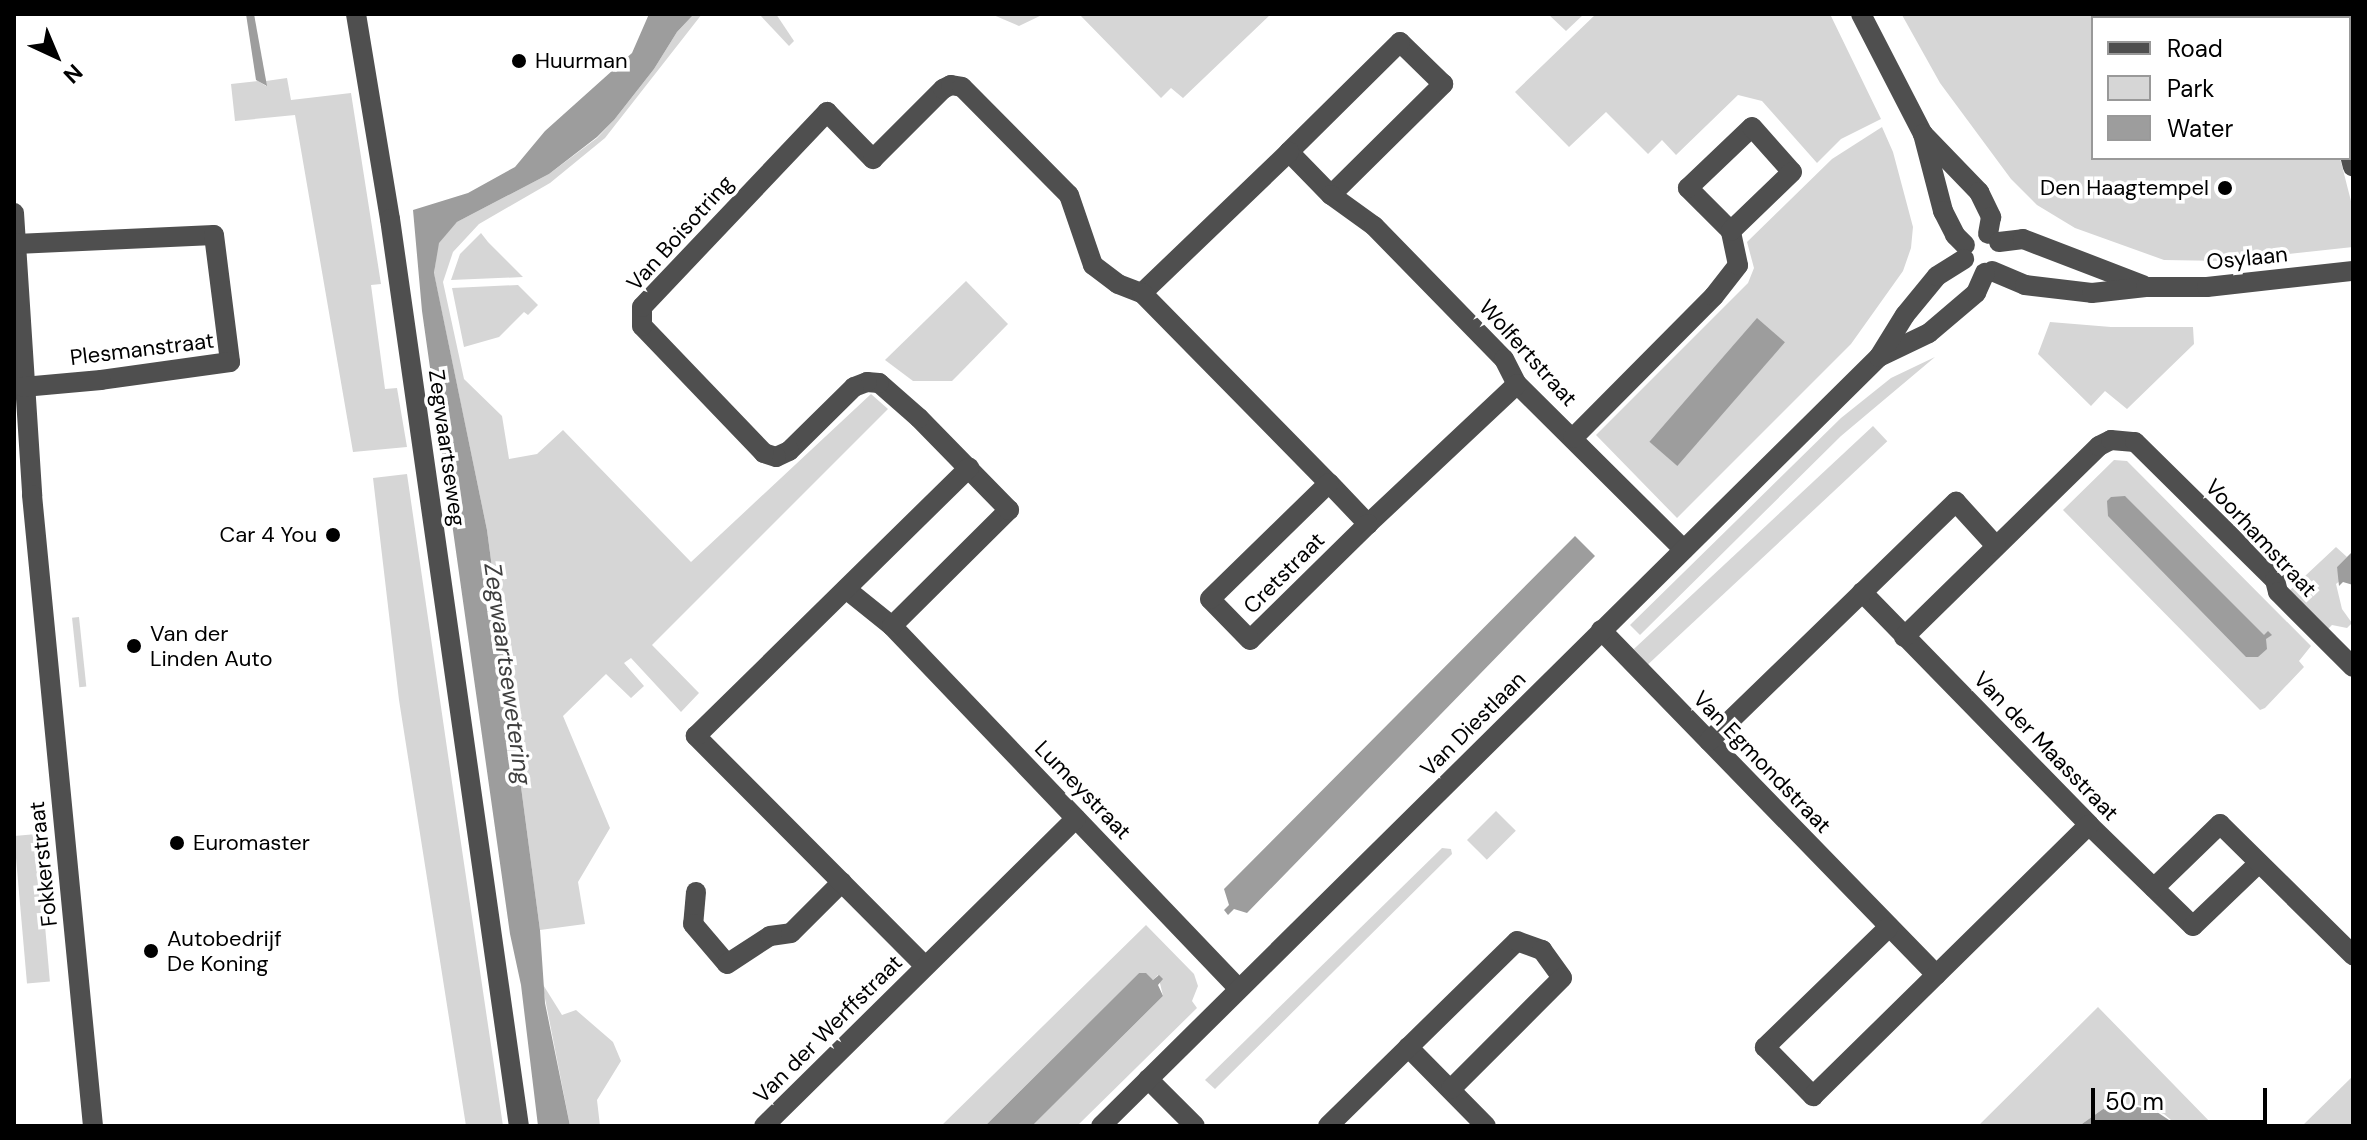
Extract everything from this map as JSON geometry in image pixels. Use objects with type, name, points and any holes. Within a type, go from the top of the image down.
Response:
[{"type":"street","name":"Zegwaartseweg","points":[[356,14],[390,219],[519,1126]]},
{"type":"street","points":[[1861,14],[1923,134],[1943,211],[1972,270],[1989,272],[2002,261],[1991,217],[1979,192],[1923,134]]},
{"type":"street","points":[[1331,195],[1443,84],[1400,42],[1142,293],[1368,524],[1517,384]]},
{"type":"street","name":"Van Boisotring","points":[[892,626],[1009,510],[891,390],[867,382],[854,387],[789,451],[776,457],[764,453],[642,326],[642,307],[827,112],[873,159],[951,85],[962,87],[1069,195],[1080,219],[1084,247],[1093,265],[1118,284],[1142,293]]},
{"type":"street","points":[[1573,438],[1714,296],[1738,265],[1731,231],[1688,188],[1752,127],[1792,172],[1731,231]]},
{"type":"street","name":"Wolfertstraat","points":[[1289,152],[1331,195],[1374,226],[1504,359],[1517,384],[1684,550]]},
{"type":"street","name":"Fokkerstraat","points":[[14,213],[23,387],[20,438],[93,1126]]},
{"type":"street","name":"Plesmanstraat","points":[[16,244],[214,235],[230,362],[101,380],[23,387]]},
{"type":"street","points":[[1964,252],[1974,236],[1994,238]]},
{"type":"street","name":"Osylaan","points":[[1994,238],[2023,239],[2146,287]]},
{"type":"street","name":"Van Diestlaan","points":[[1101,1126],[1879,357],[1905,315],[1937,276],[1964,252]]},
{"type":"street","name":"Osylaan","points":[[1989,272],[2019,283],[2092,293],[2146,287],[2207,287],[2353,271]]},
{"type":"street","name":"Van Diestlaan","points":[[1879,357],[1929,333],[1976,293],[1989,272]]},
{"type":"street","name":"Voorhamstraat","points":[[1996,546],[2099,446],[2111,440],[2135,442],[2275,580],[2278,592],[2353,667]]},
{"type":"street","points":[[846,589],[969,468]]},
{"type":"street","name":"Cretstraat","points":[[1329,483],[1210,599],[1250,640],[1368,524]]},
{"type":"street","points":[[1709,741],[1956,502],[1996,546],[1904,637]]},
{"type":"street","name":"Lumeystraat","points":[[846,589],[892,626],[1238,988]]},
{"type":"street","name":"Van der Werffstraat","points":[[846,589],[696,736],[925,966]]},
{"type":"street","name":"Van der Maasstraat","points":[[1862,592],[2089,825],[2193,926],[2259,863]]},
{"type":"street","name":"Van Egmondstraat","points":[[1601,630],[1936,975]]},
{"type":"street","name":"Van der Werffstraat","points":[[764,1126],[1076,818]]},
{"type":"street","points":[[2154,888],[2220,824],[2353,955]]},
{"type":"street","points":[[1889,927],[1765,1047],[1813,1096],[2089,825]]},
{"type":"street","points":[[696,892],[693,924],[727,964],[770,936],[791,933],[842,882]]},
{"type":"street","points":[[1328,1126],[1517,941],[1542,950],[1562,978],[1451,1089]]},
{"type":"street","points":[[1408,1047],[1486,1126]]},
{"type":"street","points":[[1148,1079],[1195,1126]]},
{"type":"green space","points":[[694,14],[702,14],[605,138],[550,183],[479,224],[453,252],[443,282],[464,379],[502,416],[509,459],[537,454],[563,430],[691,562],[871,394],[888,409],[652,645],[699,693],[681,712],[631,658],[624,663],[644,686],[631,698],[606,674],[563,716],[610,828],[578,882],[585,924],[540,930],[487,530],[434,274],[438,243],[457,222],[549,174],[597,138]]},
{"type":"green space","points":[[759,14],[776,14],[794,41],[789,46]]},
{"type":"green space","points":[[991,14],[1044,14],[1019,26]]},
{"type":"green space","points":[[1079,14],[1271,14],[1183,98],[1171,88],[1161,98]]},
{"type":"green space","points":[[1548,14],[1584,14],[1566,31]]},
{"type":"green space","points":[[1596,14],[1830,14],[1881,119],[1841,139],[1817,163],[1762,101],[1738,95],[1676,155],[1662,140],[1648,154],[1606,112],[1569,147],[1515,92]]},
{"type":"green space","points":[[2195,14],[2197,16],[2091,16],[2091,160],[2341,160],[2353,209],[2353,247],[2225,261],[2164,260],[2075,228],[2037,205],[2011,179],[1940,83],[1902,15]]},
{"type":"green space","points":[[287,78],[291,100],[351,93],[381,284],[371,285],[385,389],[397,388],[407,447],[353,452],[295,115],[235,121],[231,84],[258,81],[266,86],[266,81]]},
{"type":"green space","points":[[1882,127],[1893,152],[1913,227],[1911,248],[1903,271],[1851,344],[1677,518],[1596,435],[1748,283],[1754,268],[1747,242],[1832,159]]},
{"type":"green space","points":[[481,233],[523,277],[451,280],[460,254]]},
{"type":"green space","points":[[966,281],[1008,324],[952,381],[913,381],[885,360]]},
{"type":"green space","points":[[518,285],[538,305],[528,315],[524,312],[499,337],[464,347],[452,288]]},
{"type":"green space","points":[[2050,322],[2111,327],[2193,327],[2194,344],[2127,409],[2105,391],[2091,406],[2038,354]]},
{"type":"green space","points":[[1935,357],[1841,436],[1640,635],[1630,625],[1841,418],[1891,378]]},
{"type":"green space","points":[[1873,426],[1887,441],[1648,664],[1634,649]]},
{"type":"green space","points":[[2114,460],[2127,461],[2311,646],[2299,661],[2304,667],[2265,708],[2260,710],[2063,510]]},
{"type":"green space","points":[[407,474],[503,1126],[466,1126],[399,700],[373,478]]},
{"type":"green space","points":[[2336,547],[2347,557],[2337,567],[2341,580],[2336,584],[2342,609],[2352,623],[2347,628],[2332,625],[2327,630],[2289,591]]},
{"type":"green space","points":[[79,617],[86,687],[79,687],[72,618]]},
{"type":"green space","points":[[1496,811],[1516,831],[1487,860],[1467,840]]},
{"type":"green space","points":[[37,834],[50,981],[27,983],[14,836]]},
{"type":"green space","points":[[1442,848],[1451,849],[1452,854],[1215,1089],[1205,1080]]},
{"type":"green space","points":[[1146,925],[1194,974],[1198,986],[1192,1001],[1197,1008],[1077,1126],[1032,1126],[1163,996],[1158,975],[1153,980],[1139,973],[985,1126],[941,1126]]},
{"type":"green space","points":[[542,983],[562,1015],[576,1010],[613,1042],[621,1061],[597,1100],[600,1126],[570,1126]]},
{"type":"green space","points":[[2098,1007],[2214,1126],[2178,1126],[2164,1114],[2138,1105],[2120,1104],[2103,1109],[2079,1126],[1978,1126]]},
{"type":"green space","points":[[2353,1076],[2353,1126],[2302,1126]]},
{"type":"water","points":[[246,14],[254,14],[267,86],[256,80]]},
{"type":"water","points":[[649,14],[694,14],[677,32],[654,69],[614,120],[597,137],[549,174],[457,222],[439,243],[434,273],[487,530],[540,930],[545,1003],[570,1126],[538,1126],[521,985],[510,934],[422,311],[413,210],[468,193],[515,167],[545,131],[632,53]]},
{"type":"water","points":[[1757,318],[1785,342],[1677,466],[1649,442]]},
{"type":"water","points":[[2125,496],[2264,635],[2268,631],[2272,635],[2266,639],[2267,649],[2258,657],[2246,657],[2108,516],[2107,501],[2111,497]]},
{"type":"water","points":[[1575,536],[1595,556],[1247,913],[1234,909],[1228,915],[1224,910],[1229,905],[1224,889]]},
{"type":"water","points":[[2353,551],[2353,585],[2343,582],[2339,586],[2337,567]]},
{"type":"water","points":[[1139,973],[1146,973],[1153,980],[1159,975],[1163,979],[1158,985],[1163,996],[1032,1126],[985,1126]]},
{"type":"water","points":[[2120,1104],[2154,1110],[2178,1126],[2079,1126],[2103,1109]]},
{"type":"place","name":"Huurman","points":[[519,61]]},
{"type":"place","name":"Den Haagtempel","points":[[2225,188]]},
{"type":"place","name":"Car 4 You","points":[[333,535]]},
{"type":"place","name":"Van der Linden Auto","points":[[134,646]]},
{"type":"place","name":"Euromaster","points":[[177,843]]},
{"type":"place","name":"Autobedrijf De Koning","points":[[151,951]]},
{"type":"water label","name":"Zegwaartsewetering","points":[[508,674]]}]
